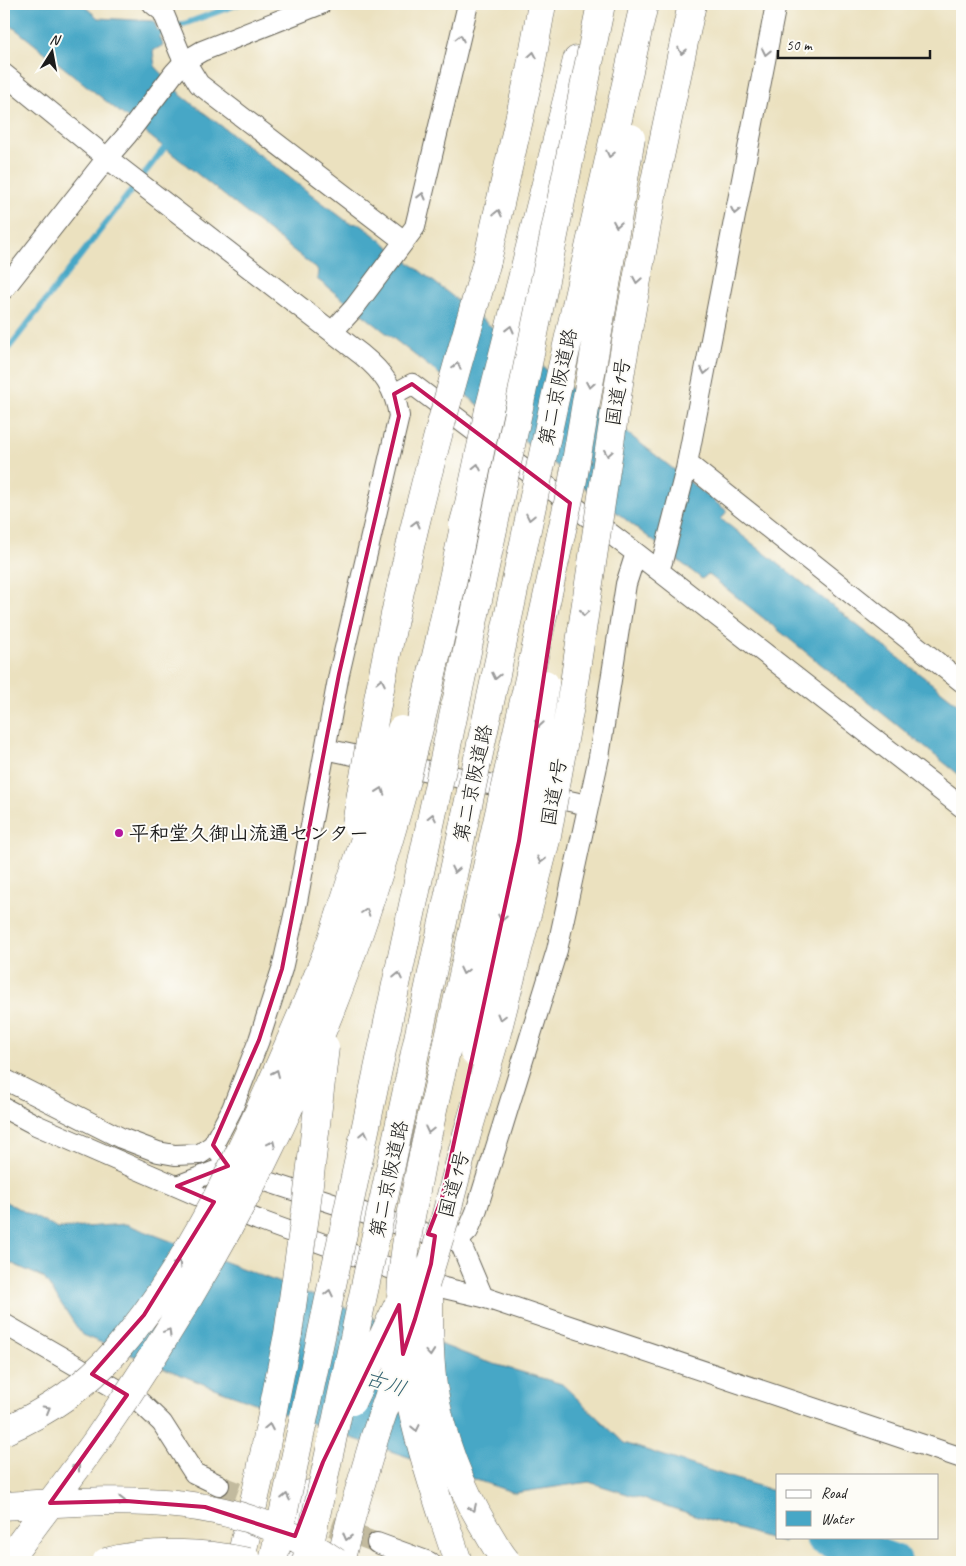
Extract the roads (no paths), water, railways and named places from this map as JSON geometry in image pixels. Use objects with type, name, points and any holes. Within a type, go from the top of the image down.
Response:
[{"type":"highway","points":[[240,1562],[260,1475],[289,1324],[306,1209],[321,1074],[371,730],[406,564],[435,444],[487,261],[530,71],[542,4]]},
{"type":"highway","points":[[7,1562],[96,1441],[151,1359],[190,1294],[262,1164],[296,1093],[334,1003],[363,922],[407,776],[434,665],[489,410],[592,4]]},
{"type":"highway","name":"第二京阪道路","points":[[273,1562],[521,398],[601,4]]},
{"type":"highway","name":"第二京阪道路","points":[[306,1562],[550,423],[644,4]]},
{"type":"highway","points":[[507,1562],[501,1556],[476,1514],[456,1472],[443,1430],[433,1386],[429,1339],[429,1293],[433,1244],[524,812],[539,724],[572,485],[654,4]]},
{"type":"highway","name":"国道1号","points":[[339,1562],[375,1436],[418,1310],[443,1226],[467,1134],[496,1036],[547,836],[574,684],[621,370],[653,190],[692,4]]},
{"type":"highway","points":[[458,1562],[416,1426],[404,1365],[401,1298],[406,1249],[421,1164],[572,485]]},
{"type":"highway","points":[[4,1431],[56,1404],[83,1383],[114,1353],[144,1316],[176,1267],[208,1214],[242,1148],[327,953],[395,751],[468,508]]},
{"type":"highway","points":[[288,1562],[297,1528],[310,1494],[330,1447],[396,1310],[467,1134]]},
{"type":"highway","points":[[4,1506],[126,1501],[167,1502],[205,1507],[245,1517],[289,1534],[314,1546],[339,1562]]},
{"type":"highway","points":[[106,1562],[157,1554],[196,1554],[248,1562]]},
{"type":"street","points":[[4,289],[127,135],[180,62],[202,51],[321,4]]},
{"type":"street","points":[[333,331],[354,308],[415,227],[468,4]]},
{"type":"street","points":[[658,565],[686,466],[776,4]]},
{"type":"street","points":[[156,6],[180,62],[199,84],[403,243]]},
{"type":"street","points":[[4,74],[107,158],[376,366],[397,400],[399,416],[338,674],[297,902],[282,969],[259,1040],[232,1109],[213,1145],[200,1154],[175,1155],[158,1152],[122,1138],[4,1079]]},
{"type":"street","points":[[394,394],[412,384],[636,553],[658,565],[962,807]]},
{"type":"street","points":[[686,466],[962,682]]},
{"type":"street","points":[[213,1145],[232,1170],[446,1240],[459,1240],[468,1231],[476,1212],[557,950],[599,757],[626,584],[636,553]]},
{"type":"street","points":[[325,749],[588,805]]},
{"type":"street","points":[[4,1108],[36,1125],[258,1220],[444,1288],[483,1297],[962,1458]]},
{"type":"street","points":[[177,1186],[228,1166]]},
{"type":"street","points":[[459,1240],[483,1297]]},
{"type":"street","points":[[4,1324],[142,1403],[162,1422],[194,1473],[219,1485]]},
{"type":"street","points":[[377,1543],[429,1562]]},
{"type":"water","points":[[4,4],[82,4],[98,18],[154,21],[163,45],[153,51],[155,66],[182,96],[349,223],[360,224],[727,511],[721,519],[962,707],[962,777],[708,574],[702,579],[317,279],[318,270],[4,20]]},
{"type":"water","points":[[4,1201],[58,1229],[126,1224],[484,1361],[562,1384],[624,1443],[776,1492],[776,1538],[785,1538],[784,1543],[589,1482],[515,1493],[349,1437],[211,1387],[82,1335],[44,1278],[4,1260]]},
{"type":"waterway","points":[[151,36],[239,4]]},
{"type":"waterway","points":[[4,354],[169,142]]},
{"type":"waterway","name":"古川","points":[[826,1538],[894,1562]]},
{"type":"tunnel","points":[[219,1485],[377,1543]]},
{"type":"place","name":"平和堂久御山流通センター","points":[[119,833]]}]
